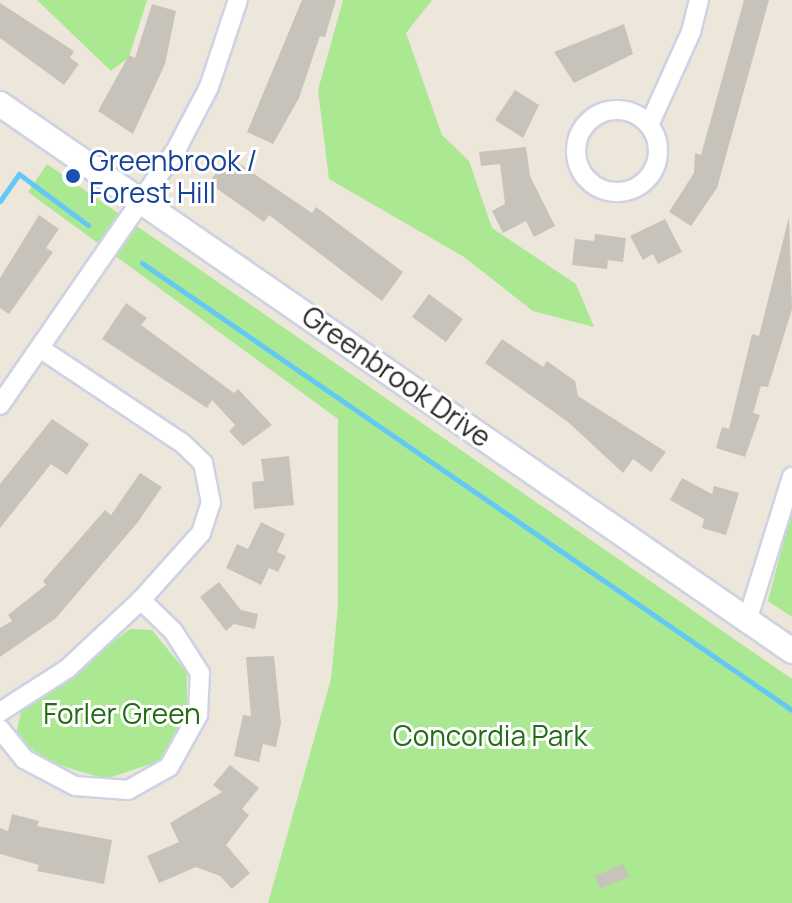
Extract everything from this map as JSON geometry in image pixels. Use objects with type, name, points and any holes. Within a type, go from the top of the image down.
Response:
[{"type":"street","points":[[0,405],[142,201],[209,87],[238,0]]},
{"type":"street","points":[[649,125],[617,110],[591,118],[576,153],[585,178],[614,192],[642,184],[657,160],[649,125],[691,32],[699,0]]},
{"type":"street","name":"Greenbrook Drive","points":[[0,104],[792,651]]},
{"type":"street","points":[[0,712],[67,669],[141,600],[201,533],[211,482],[203,463],[182,443],[41,349]]},
{"type":"street","points":[[748,618],[792,477]]},
{"type":"street","points":[[0,729],[24,759],[75,786],[128,790],[169,767],[198,715],[200,673],[173,631],[141,600]]},
{"type":"green space","points":[[37,0],[147,0],[129,57],[111,71]]},
{"type":"green space","points":[[343,0],[432,0],[406,33],[442,135],[469,161],[492,228],[576,284],[594,327],[533,311],[464,257],[329,179],[318,90]]},
{"type":"green space","name":"Concordia Park","points":[[47,164],[792,679],[792,903],[268,903],[331,679],[338,606],[338,419],[28,192]]},
{"type":"green space","points":[[792,509],[792,617],[768,601]]},
{"type":"green space","name":"Forler Green","points":[[130,629],[152,630],[187,673],[187,706],[168,750],[157,762],[105,779],[46,761],[16,735],[21,712]]},
{"type":"building","points":[[302,0],[336,0],[325,37],[320,36],[299,98],[273,144],[247,132]]},
{"type":"building","points":[[744,0],[769,0],[717,188],[691,226],[669,212],[694,173],[695,153],[701,155]]},
{"type":"building","points":[[0,3],[74,51],[70,58],[79,64],[64,85],[0,38]]},
{"type":"building","points":[[152,4],[176,11],[165,64],[133,134],[98,111],[129,55],[135,58]]},
{"type":"building","points":[[624,24],[633,54],[574,83],[554,52]]},
{"type":"building","points":[[515,90],[539,105],[523,138],[495,120]]},
{"type":"building","points":[[526,147],[530,176],[555,226],[534,237],[526,221],[503,233],[492,211],[505,204],[500,164],[481,166],[479,152]]},
{"type":"building","points":[[228,156],[312,213],[316,207],[403,272],[382,301],[269,215],[264,222],[209,183]]},
{"type":"building","points":[[39,215],[59,229],[46,248],[53,252],[9,314],[0,308],[0,278]]},
{"type":"building","points":[[789,217],[792,309],[768,387],[761,386],[753,413],[760,415],[745,457],[716,448],[722,427],[729,429],[752,334],[759,336]]},
{"type":"building","points":[[665,219],[682,252],[658,264],[653,254],[643,260],[630,236]]},
{"type":"building","points":[[595,234],[626,238],[623,262],[608,260],[607,269],[572,265],[575,239],[594,241]]},
{"type":"building","points":[[429,294],[463,319],[446,342],[412,317]]},
{"type":"building","points":[[126,303],[147,318],[141,325],[234,393],[238,389],[272,425],[243,446],[229,431],[235,425],[212,400],[207,408],[102,339]]},
{"type":"building","points":[[502,339],[543,367],[547,361],[575,381],[578,396],[666,452],[651,472],[633,459],[623,473],[568,422],[485,363]]},
{"type":"building","points":[[52,419],[89,444],[67,475],[51,464],[0,528],[0,484]]},
{"type":"building","points":[[289,456],[294,505],[254,509],[252,482],[264,481],[261,459]]},
{"type":"building","points":[[140,473],[162,487],[138,522],[55,619],[0,657],[0,628],[12,621],[8,615],[46,585],[43,581],[105,510],[111,515]]},
{"type":"building","points":[[682,478],[712,494],[714,486],[739,493],[726,535],[702,528],[704,519],[670,500]]},
{"type":"building","points":[[261,522],[285,534],[277,552],[286,556],[278,572],[269,568],[261,585],[226,568],[237,544],[248,549]]},
{"type":"building","points":[[219,582],[241,610],[258,614],[255,629],[234,624],[226,631],[200,597]]},
{"type":"building","points":[[274,656],[281,723],[276,747],[263,744],[259,762],[234,756],[243,715],[251,716],[246,657]]},
{"type":"building","points":[[230,765],[259,788],[242,809],[249,815],[226,845],[250,873],[232,889],[220,876],[196,867],[159,883],[147,856],[179,842],[170,823],[222,792],[213,785]]},
{"type":"building","points":[[12,814],[39,821],[37,826],[112,840],[104,884],[37,871],[39,865],[0,854],[0,828],[8,831]]},
{"type":"building","points":[[623,864],[629,877],[600,889],[595,876]]},
{"type":"waterway","points":[[0,201],[19,174],[88,225]]},
{"type":"waterway","points":[[142,263],[792,710]]},
{"type":"place","name":"Greenbrook / Forest Hill","points":[[73,176]]}]
